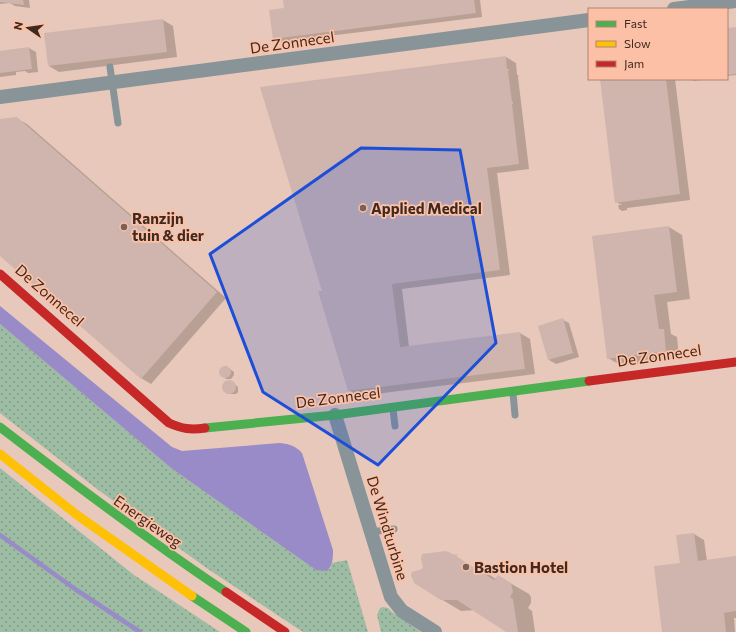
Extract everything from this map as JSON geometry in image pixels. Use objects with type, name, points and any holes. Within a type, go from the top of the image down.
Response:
[{"type":"street","points":[[682,8],[736,1]]},
{"type":"street","name":"De Zonnecel","points":[[0,97],[588,20]]},
{"type":"street","name":"De Zonnecel","points":[[0,274],[169,423],[179,428],[190,430],[336,415],[736,362]]},
{"type":"street","name":"De Windturbine","points":[[336,415],[387,585],[394,602],[402,611],[435,632]]},
{"type":"street","name":"Energieweg","points":[[0,427],[90,497],[188,567],[284,632]]},
{"type":"street","points":[[0,454],[76,515],[168,580],[246,632]]},
{"type":"lane","points":[[110,67],[118,123]]},
{"type":"lane","points":[[513,392],[515,415]]},
{"type":"lane","points":[[393,407],[395,426]]},
{"type":"lane","points":[[371,532],[394,529]]},
{"type":"highlighted area","points":[[361,148],[460,150],[496,343],[378,465],[263,392],[210,254]]},
{"type":"green space","points":[[0,324],[171,468],[316,570],[330,569],[332,563],[347,560],[368,632],[303,632],[208,569],[97,489],[0,413]]},
{"type":"green space","points":[[0,468],[134,575],[220,632],[0,632]]},
{"type":"green space","points":[[380,608],[388,608],[421,632],[381,632],[377,615]]},
{"type":"shaded area","points":[[0,306],[172,447],[182,451],[280,443],[295,447],[302,453],[333,550],[332,561],[329,569],[327,571],[316,570],[171,468],[0,324]]},
{"type":"building","points":[[0,0],[23,0],[24,5],[0,2]]},
{"type":"building","points":[[283,0],[474,0],[476,13],[273,39],[269,10],[284,8]]},
{"type":"building","points":[[163,19],[167,52],[48,66],[44,33]]},
{"type":"building","points":[[736,27],[736,74],[728,75],[728,28]]},
{"type":"building","points":[[29,47],[32,69],[0,73],[0,51]]},
{"type":"building","points":[[506,56],[513,102],[519,164],[487,168],[500,270],[392,284],[400,347],[520,332],[525,369],[348,391],[318,291],[322,291],[260,87]]},
{"type":"building","points":[[600,80],[666,80],[680,194],[615,203]]},
{"type":"building","points":[[17,117],[217,292],[141,379],[0,256],[0,119]]},
{"type":"building","points":[[669,226],[677,292],[654,295],[659,329],[664,329],[666,351],[607,359],[592,236]]},
{"type":"building","points":[[563,318],[573,353],[548,360],[538,326]]},
{"type":"building","points":[[227,366],[230,367],[230,377],[223,378],[220,377],[219,370],[220,367]]},
{"type":"building","points":[[229,380],[234,382],[236,387],[234,392],[229,394],[224,392],[222,387],[224,382]]},
{"type":"building","points":[[694,533],[698,561],[736,556],[736,611],[724,613],[726,632],[662,632],[654,566],[680,563],[676,535]]},
{"type":"building","points":[[446,551],[458,555],[456,556],[473,567],[477,566],[478,570],[494,580],[498,575],[511,583],[513,592],[510,597],[513,599],[518,632],[506,632],[457,600],[441,600],[414,583],[411,575],[412,572],[422,569],[422,554]]},
{"type":"waterway","points":[[0,535],[75,589],[140,632]]},
{"type":"traffic: fast","points":[[205,428],[335,415],[589,381]]},
{"type":"traffic: fast","points":[[0,427],[168,552],[226,592]]},
{"type":"traffic: fast","points":[[192,596],[246,632]]},
{"type":"traffic: slow","points":[[0,454],[77,515],[192,596]]},
{"type":"traffic: jam","points":[[0,274],[169,423],[178,427],[195,429],[205,428]]},
{"type":"traffic: jam","points":[[589,381],[736,362]]},
{"type":"traffic: jam","points":[[226,592],[285,632]]},
{"type":"place","name":"Applied Medical","points":[[363,208]]},
{"type":"place","name":"Ranzijn tuin & dier","points":[[124,227]]},
{"type":"place","name":"Bastion Hotel","points":[[466,567]]}]
